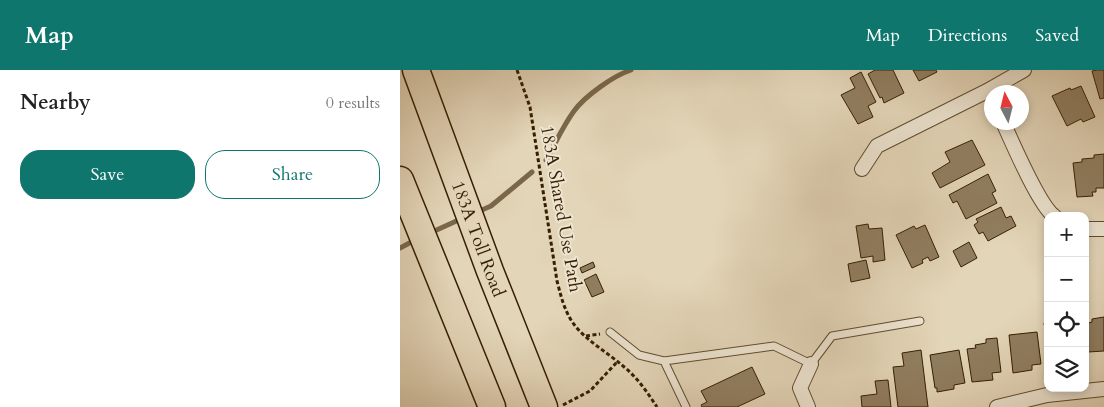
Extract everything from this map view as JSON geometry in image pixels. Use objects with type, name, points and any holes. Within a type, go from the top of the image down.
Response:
[{"type":"highway","name":"183A Toll Road","points":[[416,70],[490,271],[544,407]]},
{"type":"highway","points":[[400,181],[492,407]]},
{"type":"street","points":[[1003,85],[1024,70]]},
{"type":"street","points":[[862,169],[877,146],[984,97]]},
{"type":"street","points":[[1007,130],[1049,212]]},
{"type":"street","points":[[1089,229],[1104,229]]},
{"type":"street","points":[[808,407],[800,388],[811,364]]},
{"type":"street","points":[[997,407],[1048,395],[1104,389]]},
{"type":"lane","points":[[610,332],[639,355],[664,361],[774,346],[811,364],[832,336],[920,321]]},
{"type":"lane","points":[[664,361],[686,407]]},
{"type":"path","name":"183A Shared Use Path","points":[[517,70],[530,107],[557,281],[563,305],[578,329],[641,384],[657,407]]},
{"type":"path","points":[[558,407],[590,391],[618,362]]},
{"type":"building","points":[[875,70],[893,70],[904,93],[884,103],[868,74]]},
{"type":"building","points":[[913,70],[936,70],[937,72],[919,81]]},
{"type":"building","points":[[1104,70],[1104,98],[1100,99],[1092,71]]},
{"type":"building","points":[[861,72],[876,102],[868,106],[873,117],[858,124],[841,95],[855,88],[850,78]]},
{"type":"building","points":[[1081,86],[1095,117],[1083,122],[1081,119],[1067,126],[1052,96],[1070,88],[1071,90]]},
{"type":"building","points":[[972,140],[985,165],[940,188],[932,173],[950,162],[945,152]]},
{"type":"building","points":[[1104,154],[1104,188],[1096,188],[1096,192],[1092,192],[1093,196],[1077,197],[1073,163],[1082,162],[1082,159],[1094,158],[1094,155]]},
{"type":"building","points":[[988,174],[996,191],[992,193],[997,203],[966,219],[957,201],[953,203],[949,195]]},
{"type":"building","points":[[1001,207],[1006,218],[1011,216],[1016,226],[988,241],[983,232],[979,234],[974,225],[978,222],[976,219]]},
{"type":"building","points":[[868,224],[869,229],[882,228],[885,260],[873,262],[873,256],[861,258],[856,226]]},
{"type":"building","points":[[925,225],[939,257],[930,261],[928,257],[922,260],[923,263],[912,268],[896,235],[914,226],[916,229]]},
{"type":"building","points":[[969,242],[977,258],[961,267],[953,251]]},
{"type":"building","points":[[866,260],[870,278],[851,282],[848,264]]},
{"type":"building","points":[[593,262],[595,267],[582,273],[580,268]]},
{"type":"building","points":[[596,274],[604,292],[592,297],[584,280]]},
{"type":"building","points":[[1104,317],[1104,351],[1089,352],[1089,323],[1092,322],[1092,319]]},
{"type":"building","points":[[1037,332],[1041,364],[1032,365],[1032,370],[1013,373],[1009,335]]},
{"type":"building","points":[[997,338],[1001,372],[992,373],[993,380],[972,382],[967,349],[976,348],[975,345],[986,343],[986,339]]},
{"type":"building","points":[[921,350],[928,407],[898,407],[893,367],[904,366],[902,353]]},
{"type":"building","points":[[959,350],[965,383],[954,385],[954,389],[937,392],[930,355]]},
{"type":"building","points":[[752,367],[765,394],[737,407],[702,407],[701,405],[707,402],[701,391]]},
{"type":"building","points":[[888,380],[891,407],[862,407],[861,396],[877,394],[875,381]]},
{"type":"waterway","points":[[546,160],[566,123],[579,105],[608,82],[631,70]]},
{"type":"waterway","points":[[475,213],[491,206],[532,172]]},
{"type":"waterway","points":[[430,233],[463,218]]},
{"type":"waterway","points":[[400,248],[415,240]]}]
